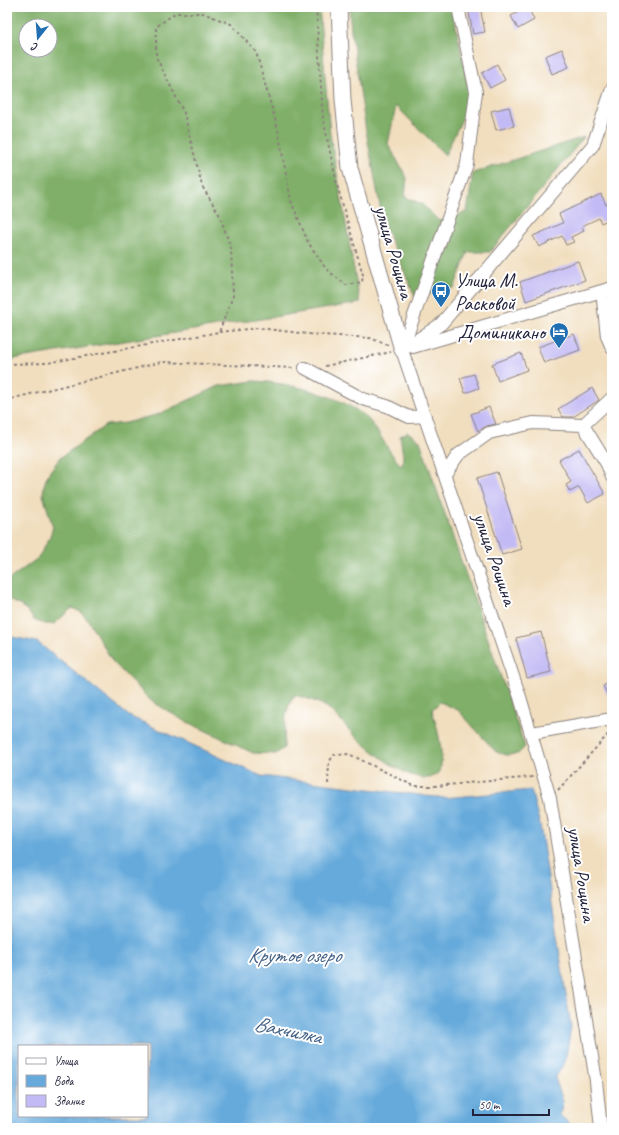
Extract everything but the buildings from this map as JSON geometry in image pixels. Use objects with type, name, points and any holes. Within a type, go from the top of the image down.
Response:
[{"type":"street","name":"улица Рощина","points":[[339,7],[344,100],[350,168],[402,350],[532,733],[544,775],[550,798],[596,1081],[601,1128]]},
{"type":"street","points":[[402,350],[467,164],[476,92],[458,7]]},
{"type":"street","points":[[402,350],[441,324],[593,145],[612,89]]},
{"type":"street","points":[[402,350],[455,336],[607,290],[607,336],[612,348]]},
{"type":"street","points":[[441,324],[445,333],[455,336]]},
{"type":"street","points":[[305,368],[363,399],[386,406],[410,417],[425,416]]},
{"type":"street","points":[[445,474],[458,455],[488,433],[533,423],[582,425],[612,398]]},
{"type":"street","points":[[582,425],[607,464],[612,478]]},
{"type":"street","points":[[532,733],[612,719]]},
{"type":"path","points":[[219,332],[233,296],[231,248],[219,214],[202,186],[184,113],[156,57],[156,27],[175,13],[203,12],[231,24],[256,52],[278,130],[291,201],[308,242],[326,270],[346,285],[362,282],[363,275],[337,185],[323,118],[316,7]]},
{"type":"path","points":[[7,364],[47,363],[219,332],[259,328],[308,334],[370,338],[402,350]]},
{"type":"path","points":[[7,402],[14,398],[162,362],[314,368],[402,350]]},
{"type":"path","points":[[550,798],[612,730]]},
{"type":"path","points":[[328,784],[329,762],[334,755],[350,754],[414,786],[435,786],[544,775]]},
{"type":"green space","points":[[7,7],[319,7],[330,134],[360,303],[7,360]]},
{"type":"green space","points":[[349,7],[452,7],[471,100],[445,155],[396,106],[388,144],[407,178],[405,197],[422,204],[439,221],[467,212],[473,173],[584,137],[490,252],[468,252],[454,288],[415,297],[383,222],[366,131]]},
{"type":"green space","points":[[253,381],[281,384],[314,391],[344,403],[368,419],[402,466],[403,456],[400,436],[408,432],[420,441],[525,747],[518,754],[507,755],[496,752],[458,710],[440,702],[432,710],[441,749],[440,772],[429,778],[419,777],[398,769],[378,755],[353,734],[325,706],[313,700],[295,695],[288,707],[284,748],[276,754],[253,753],[181,719],[150,700],[113,662],[88,620],[81,612],[72,608],[54,624],[44,624],[34,620],[28,611],[7,597],[7,581],[38,558],[49,539],[53,527],[43,495],[44,485],[48,474],[60,458],[106,425],[126,423],[159,414],[219,386]]},
{"type":"water","name":"Крутое озеро","points":[[7,636],[37,642],[129,716],[261,776],[444,798],[531,790],[540,825],[571,1027],[565,1062],[555,1078],[563,1101],[560,1115],[574,1128],[7,1128]]},
{"type":"place","name":"Улица М. Расковой","points":[[441,308]]},
{"type":"place","name":"Доминикано","points":[[559,349]]},
{"type":"water label","name":"Вахчилка","points":[[288,1030]]}]
